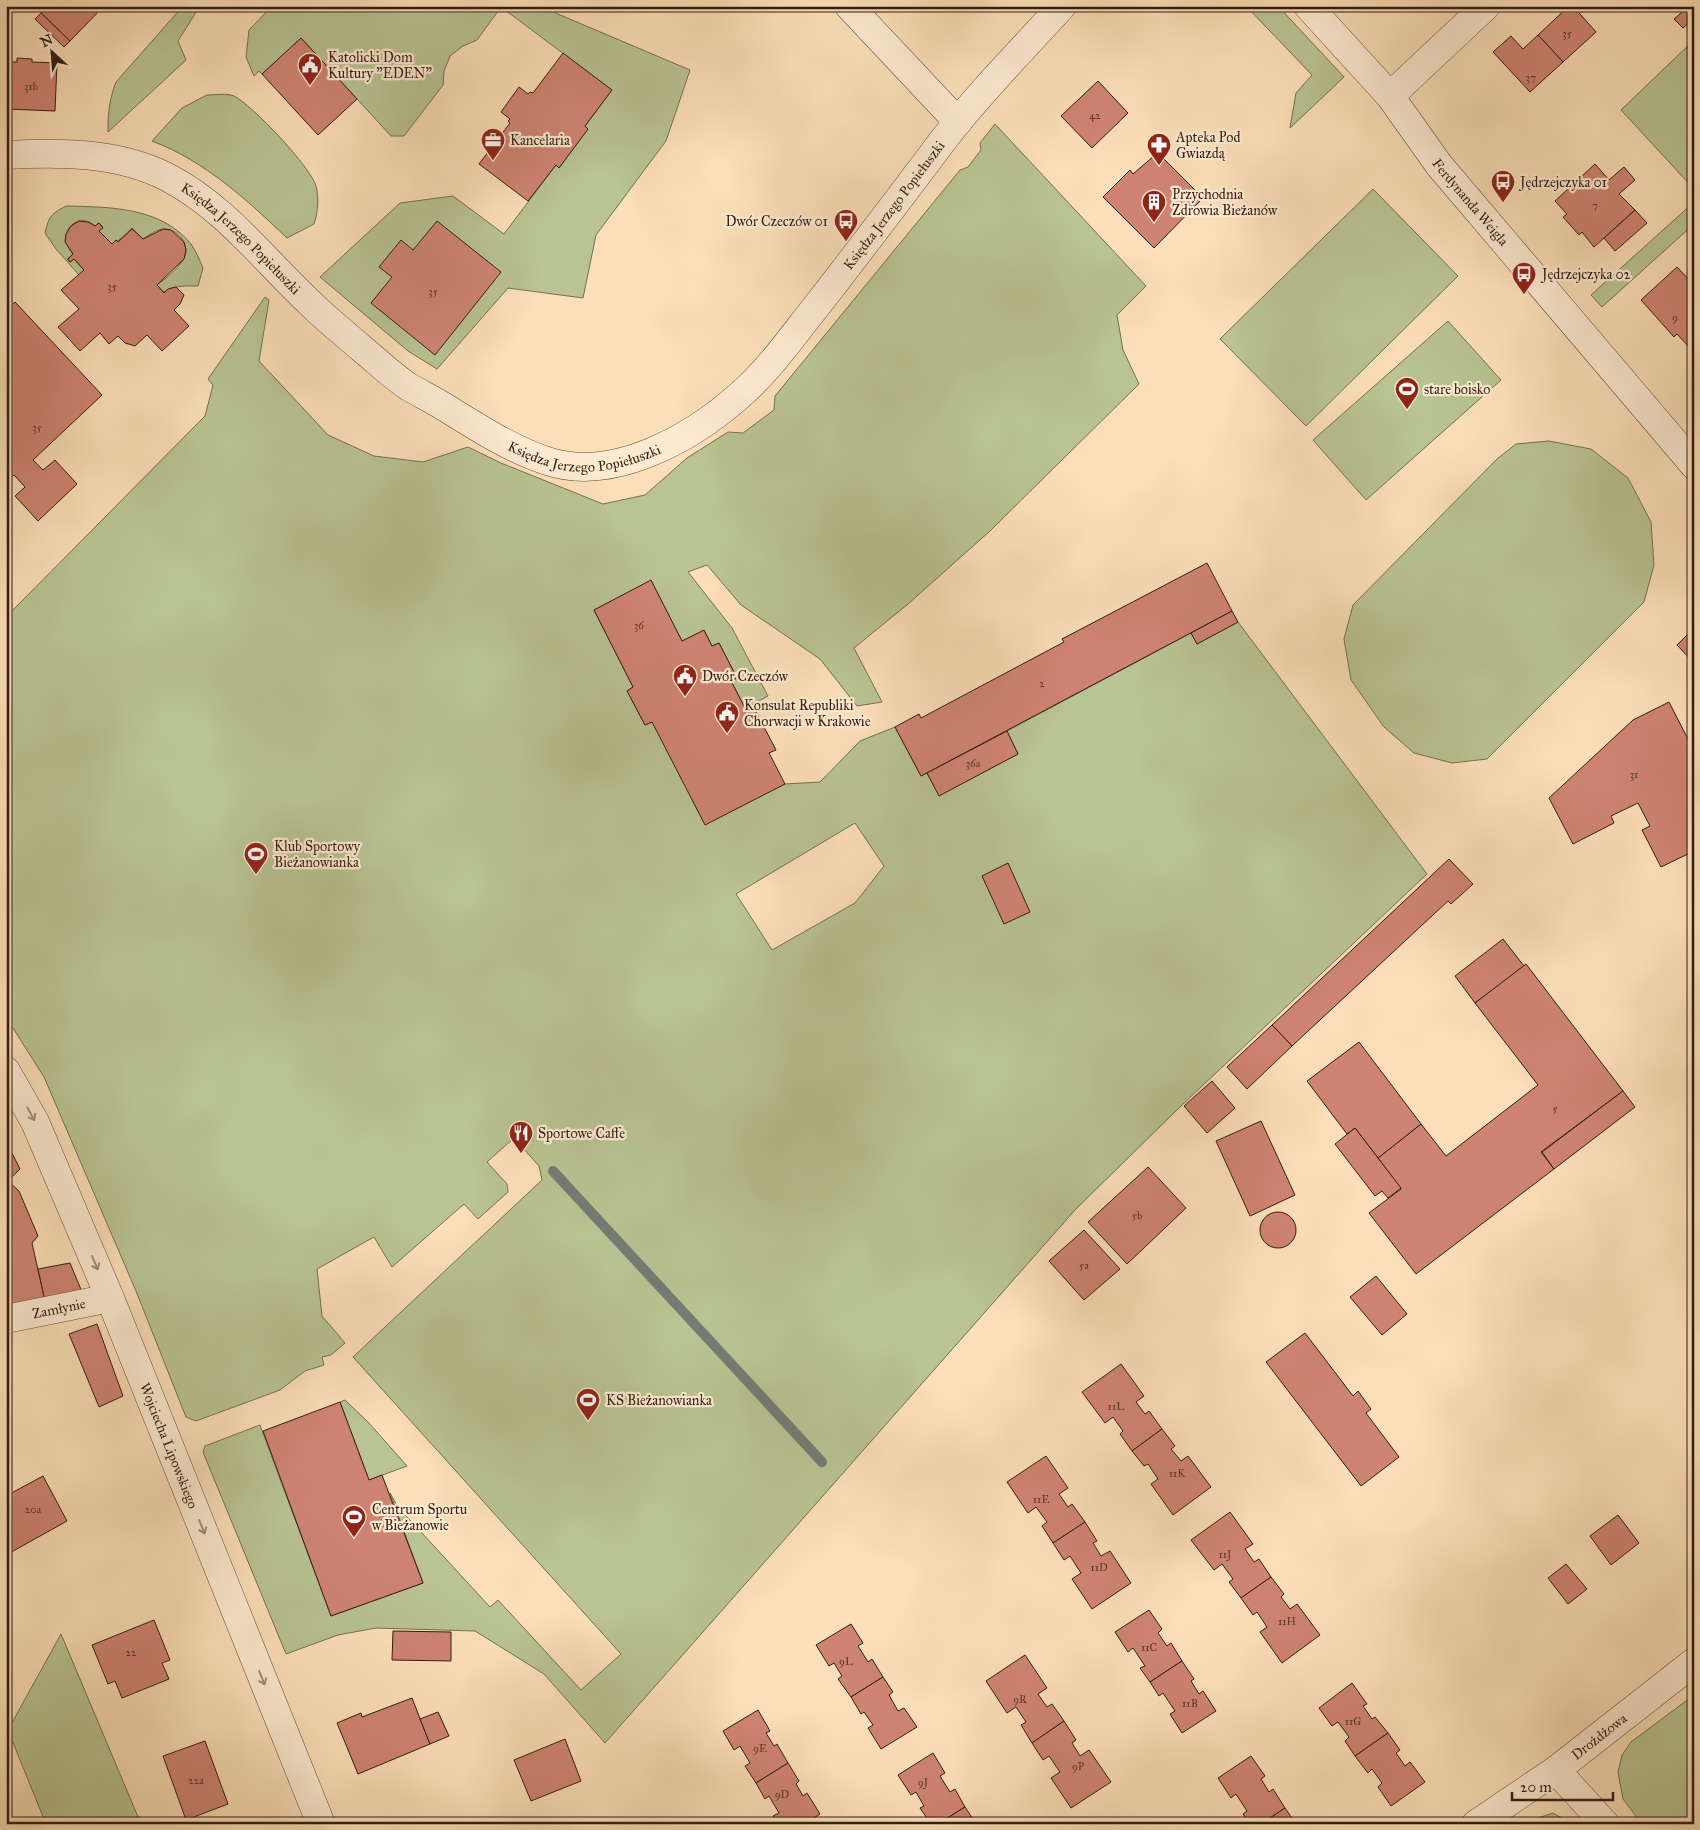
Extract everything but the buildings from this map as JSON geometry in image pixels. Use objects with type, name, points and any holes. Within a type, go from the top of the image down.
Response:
[{"type":"street","points":[[849,6],[958,122]]},
{"type":"street","name":"Księdza Jerzego Popiełuszki","points":[[6,155],[79,154],[121,161],[143,167],[167,178],[198,196],[235,226],[312,306],[407,385],[488,434],[520,450],[549,462],[576,467],[599,467],[619,464],[675,440],[696,428],[739,396],[768,367],[860,252],[958,122],[1062,6]]},
{"type":"street","name":"Ferdynanda Weigla","points":[[1308,6],[1390,96],[1439,165],[1694,465]]},
{"type":"street","points":[[1390,96],[1486,6]]},
{"type":"street","name":"Wojciecha Lipowskiego","points":[[6,1071],[35,1122],[110,1298],[321,1824]]},
{"type":"street","name":"Zamłynie","points":[[6,1319],[110,1298]]},
{"type":"street","name":"Drożdżowa","points":[[1476,1824],[1556,1770],[1634,1707],[1694,1662]]},
{"type":"street","points":[[1556,1770],[1605,1824]]},
{"type":"green space","points":[[183,6],[200,6],[178,41],[186,60],[108,132],[109,107],[116,82]]},
{"type":"green space","points":[[272,6],[539,6],[690,70],[666,141],[596,235],[583,298],[508,288],[437,369],[408,351],[320,277],[400,203],[453,196],[504,234],[556,165],[559,168],[588,129],[585,126],[612,90],[501,7],[477,40],[463,46],[450,56],[444,71],[443,85],[404,136],[391,136],[301,38],[262,74],[259,71],[254,76],[246,57],[249,30]]},
{"type":"green space","points":[[1246,6],[1278,6],[1344,77],[1290,128],[1296,93],[1312,75]]},
{"type":"green space","points":[[1694,40],[1694,189],[1621,110]]},
{"type":"green space","points":[[224,94],[234,96],[254,111],[292,151],[316,186],[318,205],[314,224],[287,238],[241,196],[207,170],[190,159],[152,141],[182,108],[207,95]]},
{"type":"green space","points":[[995,124],[1146,286],[1117,315],[1123,350],[1139,384],[990,531],[908,604],[854,648],[882,702],[857,706],[820,659],[741,605],[707,565],[688,572],[732,628],[768,696],[745,708],[731,681],[737,678],[719,643],[712,646],[704,631],[682,641],[651,581],[594,610],[633,687],[627,691],[645,725],[652,722],[785,784],[820,782],[860,741],[895,727],[921,776],[927,773],[939,795],[1018,754],[1007,731],[1191,633],[1197,644],[1238,622],[1427,874],[1182,1105],[1075,1210],[605,1743],[544,1674],[475,1631],[376,1628],[338,1635],[286,1654],[203,1452],[205,1446],[260,1425],[331,1616],[423,1583],[390,1493],[398,1507],[490,1607],[498,1600],[581,1690],[621,1654],[353,1357],[542,1180],[539,1166],[514,1138],[487,1162],[507,1184],[508,1192],[478,1219],[464,1204],[392,1267],[374,1237],[317,1269],[322,1316],[345,1343],[331,1355],[322,1357],[324,1365],[305,1371],[280,1390],[196,1421],[186,1417],[136,1291],[44,1077],[6,1017],[6,617],[205,416],[213,385],[208,379],[265,297],[269,300],[259,361],[328,435],[374,456],[423,462],[468,447],[501,463],[603,504],[645,495],[687,458],[728,432],[743,433],[774,410],[775,396],[960,170],[968,167],[981,150],[980,143]],"holes":[[[855,823],[884,866],[855,903],[772,950],[736,894]]]},
{"type":"green space","points":[[1373,189],[1458,276],[1306,426],[1220,339]]},
{"type":"green space","points":[[1694,202],[1694,224],[1602,307],[1591,295]]},
{"type":"green space","points":[[66,206],[117,209],[150,216],[165,223],[179,232],[191,244],[196,253],[203,268],[198,286],[176,287],[164,292],[157,285],[178,267],[185,255],[185,244],[175,232],[161,229],[143,239],[132,228],[112,244],[99,231],[103,227],[99,223],[95,226],[82,221],[70,226],[66,239],[73,254],[67,259],[71,262],[74,259],[84,270],[79,275],[56,249],[45,233],[51,216]]},
{"type":"green space","name":"stare boisko","points":[[1448,321],[1501,380],[1366,500],[1313,440]]},
{"type":"green space","points":[[1549,441],[1591,449],[1628,478],[1651,522],[1654,565],[1644,602],[1487,759],[1452,763],[1414,753],[1384,727],[1351,680],[1344,639],[1353,605],[1497,459],[1516,444]]},
{"type":"green space","points":[[345,1400],[368,1422],[407,1466],[369,1480],[340,1402]]},
{"type":"green space","points":[[61,1634],[141,1824],[46,1824],[8,1730]]},
{"type":"green space","points":[[1694,1695],[1694,1824],[1642,1824],[1623,1799],[1618,1772],[1622,1755],[1631,1742]]},
{"type":"green space","points":[[1553,1813],[1572,1824],[1522,1824],[1523,1823]]},
{"type":"waterway","points":[[553,1171],[822,1462]]},
{"type":"place","name":"Katolicki Dom Kultury \"EDEN\"","points":[[310,86]]},
{"type":"place","name":"Kancelaria","points":[[493,161]]},
{"type":"place","name":"Apteka Pod Gwiazdą","points":[[1159,166]]},
{"type":"place","name":"Jędrzejczyka 01","points":[[1503,203]]},
{"type":"place","name":"Przychodnia Zdrowia Bieżanów","points":[[1154,223]]},
{"type":"place","name":"Dwór Czeczów 01","points":[[846,242]]},
{"type":"place","name":"Jędrzejczyka 02","points":[[1524,295]]},
{"type":"place","name":"stare boisko","points":[[1407,410]]},
{"type":"place","name":"Dwór Czeczów","points":[[685,697]]},
{"type":"place","name":"Konsulat Republiki Chorwacji w Krakowie","points":[[727,734]]},
{"type":"place","name":"Klub Sportowy Bieżanowianka","points":[[256,875]]},
{"type":"place","name":"Sportowe Caffe","points":[[521,1154]]},
{"type":"place","name":"KS Bieżanowianka","points":[[588,1421]]},
{"type":"place","name":"Centrum Sportu w Bieżanowie","points":[[354,1538]]}]
